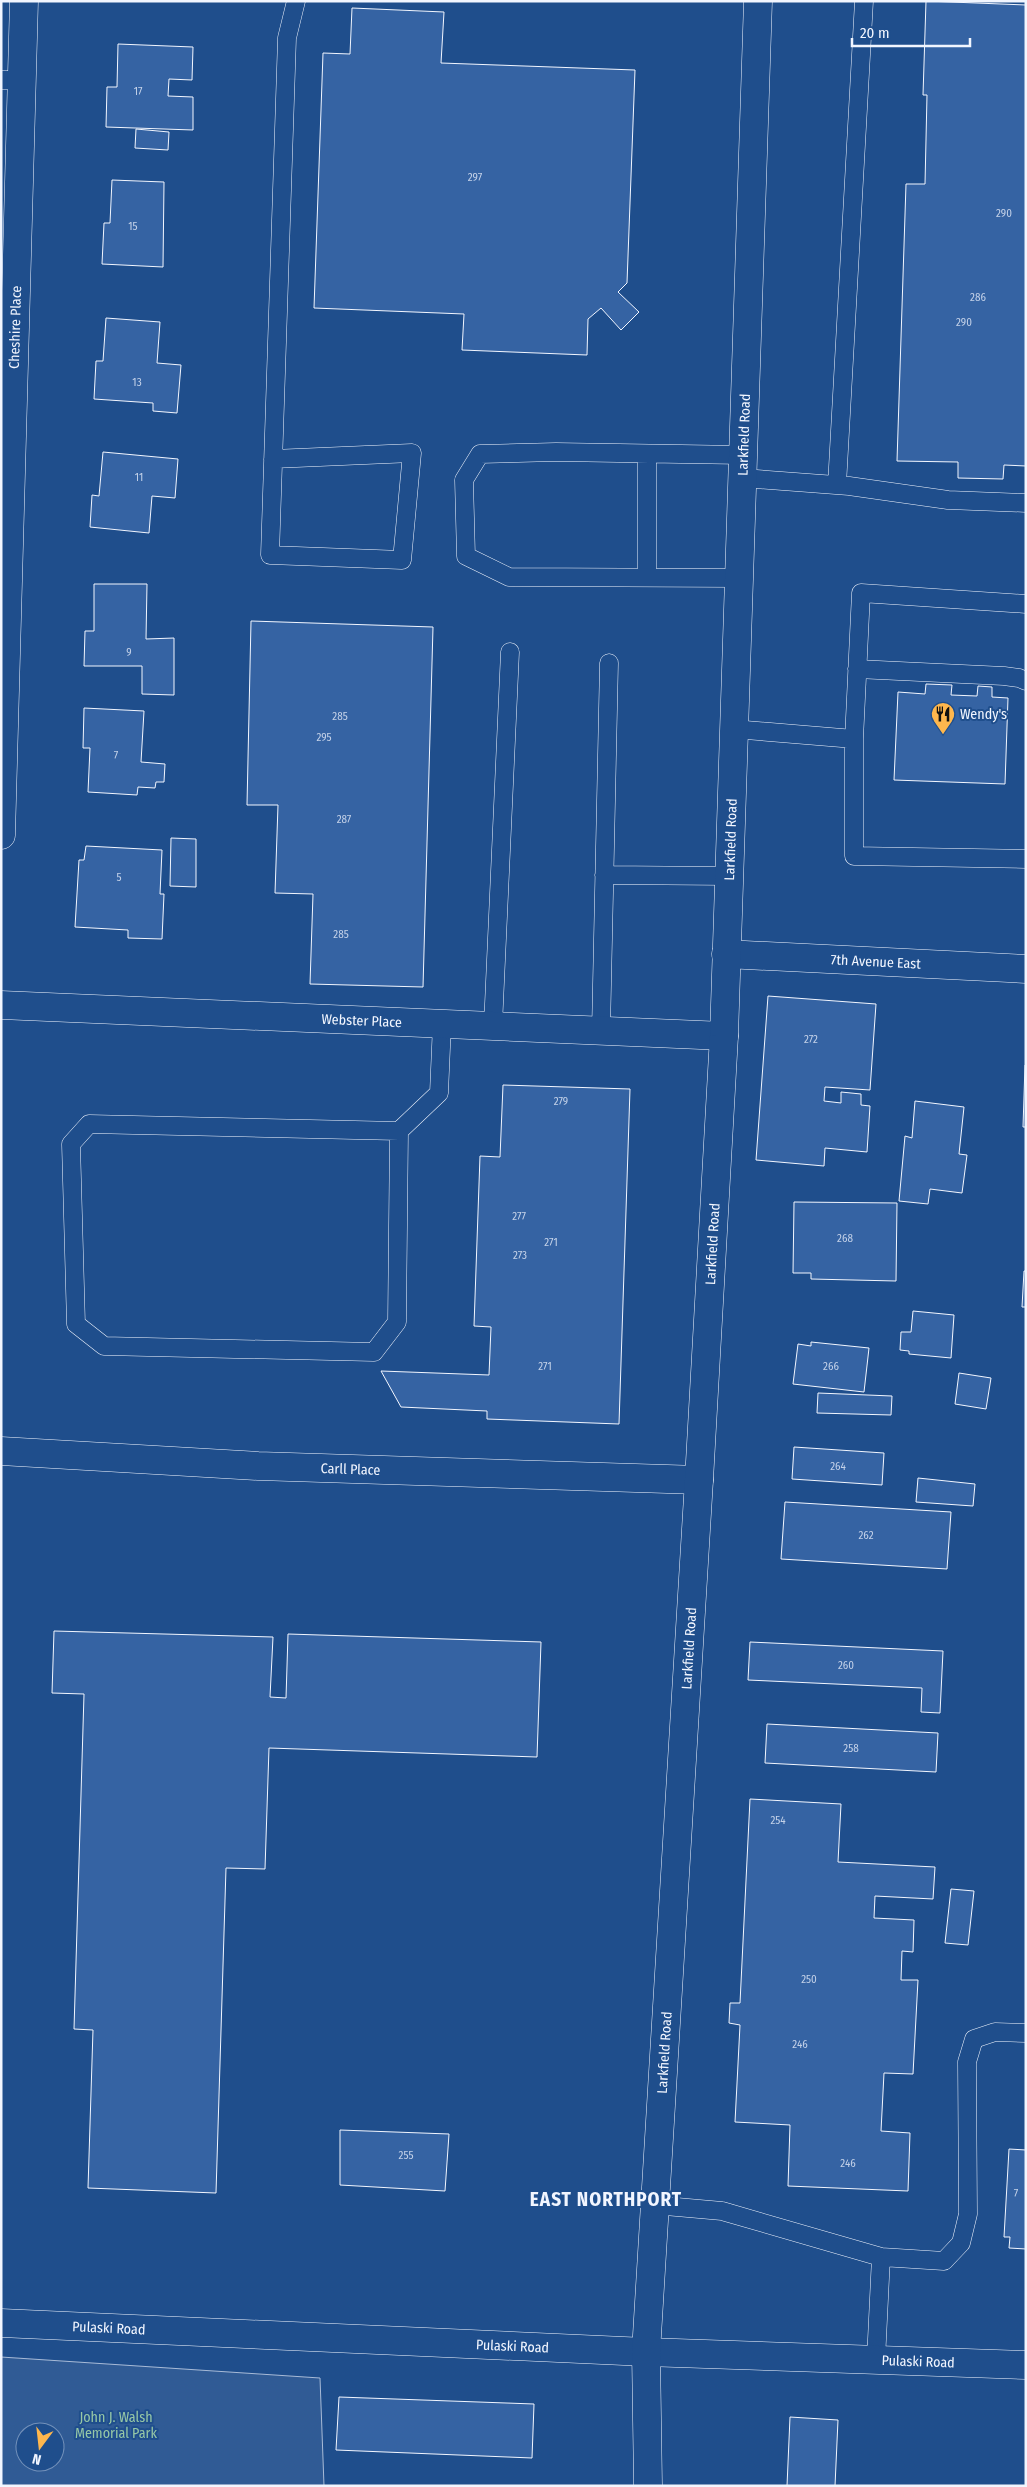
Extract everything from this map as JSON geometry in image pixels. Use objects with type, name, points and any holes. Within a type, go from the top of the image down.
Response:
[{"type":"main road","name":"Cheshire Place","points":[[1,835],[12,80],[24,1]]},
{"type":"main road","name":"Larkfield Road","points":[[648,2486],[646,2352],[724,1036],[758,1]]},
{"type":"main road","name":"7th Avenue East","points":[[726,954],[1026,969]]},
{"type":"main road","name":"Webster Place","points":[[1,1005],[724,1036]]},
{"type":"main road","name":"Carll Place","points":[[1,1451],[258,1466],[699,1480]]},
{"type":"main road","name":"Pulaski Road","points":[[1,2323],[646,2352],[1026,2366]]},
{"type":"lane","points":[[273,459],[412,453],[402,560],[270,555],[273,459],[287,38],[296,1]]},
{"type":"lane","points":[[837,485],[864,1]]},
{"type":"lane","points":[[738,578],[509,577],[466,556],[464,480],[480,454],[556,452],[647,454],[742,467],[837,485],[948,500],[1026,503]]},
{"type":"lane","points":[[647,454],[647,577]]},
{"type":"lane","points":[[1026,604],[861,593],[854,739],[854,856],[1026,859]]},
{"type":"lane","points":[[493,1026],[510,652]]},
{"type":"lane","points":[[601,1031],[609,663]]},
{"type":"lane","points":[[858,669],[1004,676],[1020,678],[1026,681]]},
{"type":"lane","points":[[733,729],[854,739]]},
{"type":"lane","points":[[604,874],[728,876]]},
{"type":"lane","points":[[399,1131],[397,1322],[374,1352],[104,1346],[76,1324],[71,1144],[89,1124],[399,1131],[439,1093],[442,1024]]},
{"type":"lane","points":[[654,2205],[722,2211],[881,2257],[944,2262],[961,2243],[968,2214],[967,2062],[974,2039],[995,2032],[1026,2033]]},
{"type":"lane","points":[[876,2360],[881,2257]]},
{"type":"shaded area","name":"John J. Walsh Memorial Park","points":[[1,2357],[320,2378],[324,2486],[1,2486]]},
{"type":"building","points":[[926,1],[1026,5],[1026,466],[1004,465],[1003,479],[958,478],[958,462],[897,461],[906,184],[925,184],[927,95],[923,95]]},
{"type":"building","points":[[352,8],[444,12],[441,63],[635,70],[627,283],[618,292],[639,312],[621,330],[601,308],[588,319],[587,355],[462,350],[464,314],[314,308],[323,53],[350,54]]},
{"type":"building","points":[[118,44],[193,47],[192,80],[169,79],[168,96],[193,97],[193,130],[106,127],[107,87],[117,87]]},
{"type":"building","points":[[136,129],[169,132],[168,150],[135,148]]},
{"type":"building","points":[[112,180],[164,182],[163,267],[102,264],[104,223],[110,223]]},
{"type":"building","points":[[106,318],[160,322],[157,363],[181,365],[177,413],[153,411],[153,403],[94,399],[96,361],[103,361]]},
{"type":"building","points":[[103,452],[178,459],[175,498],[152,496],[149,533],[90,527],[92,495],[99,496]]},
{"type":"building","points":[[94,584],[147,584],[146,639],[174,638],[174,695],[142,694],[142,666],[84,666],[85,631],[94,631]]},
{"type":"building","points":[[251,621],[433,627],[423,987],[310,984],[313,894],[275,893],[278,805],[247,805]]},
{"type":"building","points":[[926,684],[952,685],[951,695],[977,696],[978,686],[992,687],[992,697],[1008,698],[1005,784],[894,780],[898,692],[925,694]]},
{"type":"building","points":[[84,708],[144,711],[141,762],[165,764],[164,782],[156,782],[155,788],[138,787],[137,795],[88,792],[90,748],[83,748]]},
{"type":"building","points":[[171,838],[196,839],[196,887],[170,886]]},
{"type":"building","points":[[86,846],[162,850],[160,894],[164,894],[162,939],[128,938],[128,930],[75,927],[79,860],[84,860]]},
{"type":"building","points":[[768,996],[876,1004],[870,1090],[825,1087],[824,1101],[841,1103],[841,1092],[861,1094],[861,1105],[870,1106],[867,1152],[825,1148],[824,1166],[756,1160]]},
{"type":"building","points":[[1025,1065],[1026,1127],[1023,1127]]},
{"type":"building","points":[[503,1085],[630,1089],[619,1424],[487,1419],[487,1411],[401,1407],[381,1371],[489,1375],[491,1327],[474,1326],[480,1156],[500,1157]]},
{"type":"building","points":[[915,1101],[964,1107],[959,1154],[967,1155],[962,1193],[930,1189],[928,1204],[899,1201],[905,1136],[912,1138]]},
{"type":"building","points":[[794,1202],[897,1203],[896,1281],[811,1279],[811,1273],[793,1273]]},
{"type":"building","points":[[1024,1271],[1026,1271],[1026,1307],[1022,1307]]},
{"type":"building","points":[[913,1311],[954,1315],[951,1358],[909,1354],[909,1351],[900,1350],[901,1332],[911,1332]]},
{"type":"building","points":[[811,1342],[869,1348],[864,1392],[793,1384],[798,1344],[811,1346]]},
{"type":"building","points":[[959,1373],[991,1378],[986,1409],[955,1404]]},
{"type":"building","points":[[818,1393],[892,1396],[891,1415],[817,1413]]},
{"type":"building","points":[[794,1447],[884,1453],[882,1485],[792,1479]]},
{"type":"building","points":[[918,1478],[975,1484],[973,1506],[916,1502]]},
{"type":"building","points":[[785,1502],[951,1512],[947,1569],[781,1559]]},
{"type":"building","points":[[54,1631],[273,1637],[270,1697],[286,1698],[288,1634],[541,1642],[537,1757],[269,1748],[265,1869],[226,1868],[216,2193],[88,2188],[93,2030],[74,2029],[84,1694],[52,1693]]},
{"type":"building","points":[[750,1642],[943,1651],[940,1713],[921,1712],[922,1688],[748,1680]]},
{"type":"building","points":[[767,1724],[938,1733],[936,1772],[765,1763]]},
{"type":"building","points":[[750,1799],[841,1804],[838,1862],[935,1867],[933,1899],[875,1896],[874,1918],[914,1920],[913,1952],[902,1951],[901,1980],[918,1980],[913,2074],[884,2073],[881,2131],[910,2133],[908,2191],[788,2186],[790,2125],[735,2122],[740,2025],[729,2023],[730,2003],[740,2003]]},
{"type":"building","points":[[951,1889],[974,1891],[968,1945],[945,1943]]},
{"type":"building","points":[[340,2130],[449,2134],[445,2191],[340,2185]]},
{"type":"building","points":[[1009,2149],[1026,2150],[1026,2249],[1009,2248],[1010,2237],[1004,2237]]},
{"type":"building","points":[[339,2397],[534,2404],[532,2458],[336,2450]]},
{"type":"building","points":[[790,2417],[838,2420],[835,2486],[787,2486]]},
{"type":"place","name":"Wendy's","points":[[943,735]]},
{"type":"district","name":"EAST NORTHPORT","points":[[606,2199]]}]
